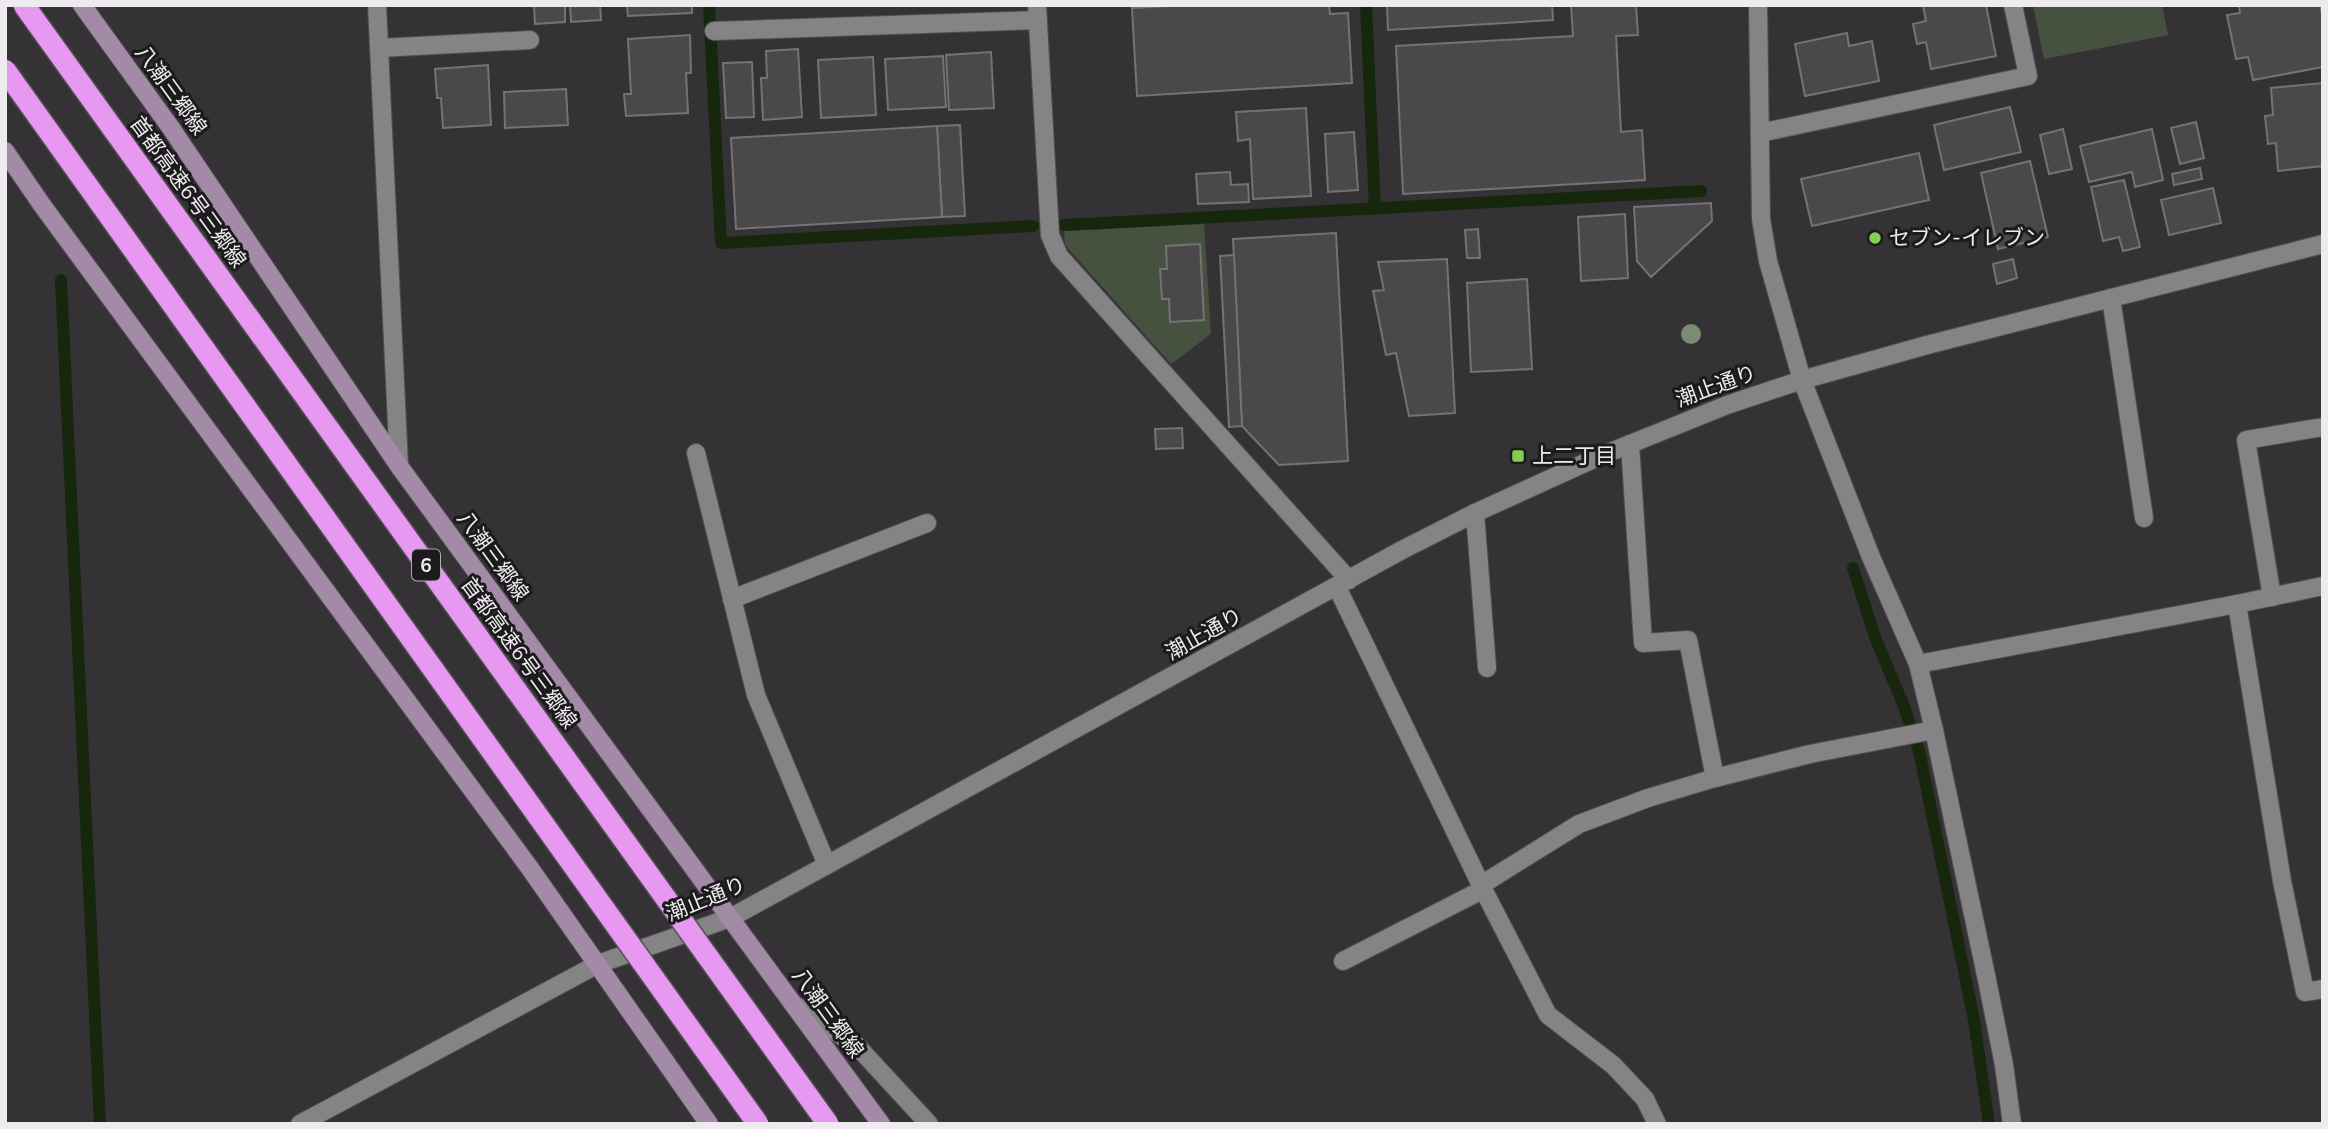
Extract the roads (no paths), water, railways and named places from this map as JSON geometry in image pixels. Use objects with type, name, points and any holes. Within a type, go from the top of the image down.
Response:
[{"type":"highway","name":"首都高速6号三郷線","points":[[24,5],[828,1124]]},
{"type":"highway","points":[[5,70],[758,1124]]},
{"type":"main road","name":"八潮三郷線","points":[[82,5],[171,128],[399,466],[881,1124]]},
{"type":"main road","points":[[5,151],[513,845],[706,1122]]},
{"type":"street","points":[[377,5],[399,466]]},
{"type":"street","points":[[1758,5],[1761,219],[1768,261],[1802,380],[1871,557],[1918,664],[2004,1065],[2012,1124]]},
{"type":"street","points":[[1760,134],[2028,76],[2013,5]]},
{"type":"street","points":[[715,32],[1037,13],[1050,235],[1059,256],[1343,584],[1482,887],[1548,1015],[1613,1065],[1645,1099],[1657,1124]]},
{"type":"street","points":[[379,48],[530,40]]},
{"type":"street","name":"潮止通り","points":[[300,1124],[598,964],[730,918],[1475,513],[1630,444],[1727,405],[1802,380],[2323,244]]},
{"type":"street","points":[[2112,298],[2144,518]]},
{"type":"street","points":[[2272,597],[2246,440],[2323,428]]},
{"type":"street","points":[[1630,444],[1643,643],[1688,640],[1715,778]]},
{"type":"street","points":[[696,453],[756,695],[827,864]]},
{"type":"street","points":[[1475,513],[1487,668]]},
{"type":"street","points":[[732,599],[927,523]]},
{"type":"street","points":[[1918,664],[2323,586]]},
{"type":"street","points":[[2238,604],[2282,881],[2305,992],[2323,989]]},
{"type":"street","points":[[1343,961],[1482,887],[1579,824],[1648,798],[1715,778],[1810,754],[1934,730]]},
{"type":"street","points":[[793,1004],[858,1045],[929,1124]]},
{"type":"waterway","points":[[709,5],[721,243],[1033,226]]},
{"type":"waterway","points":[[1366,5],[1375,209]]},
{"type":"waterway","points":[[1064,225],[1701,191]]},
{"type":"waterway","points":[[61,280],[100,1124]]},
{"type":"waterway","points":[[1853,568],[1875,637],[1919,751],[1974,1020],[1989,1124]]},
{"type":"place","name":"セブン-イレブン","points":[[1875,238]]},
{"type":"place","name":"上二丁目","points":[[1518,456]]}]
